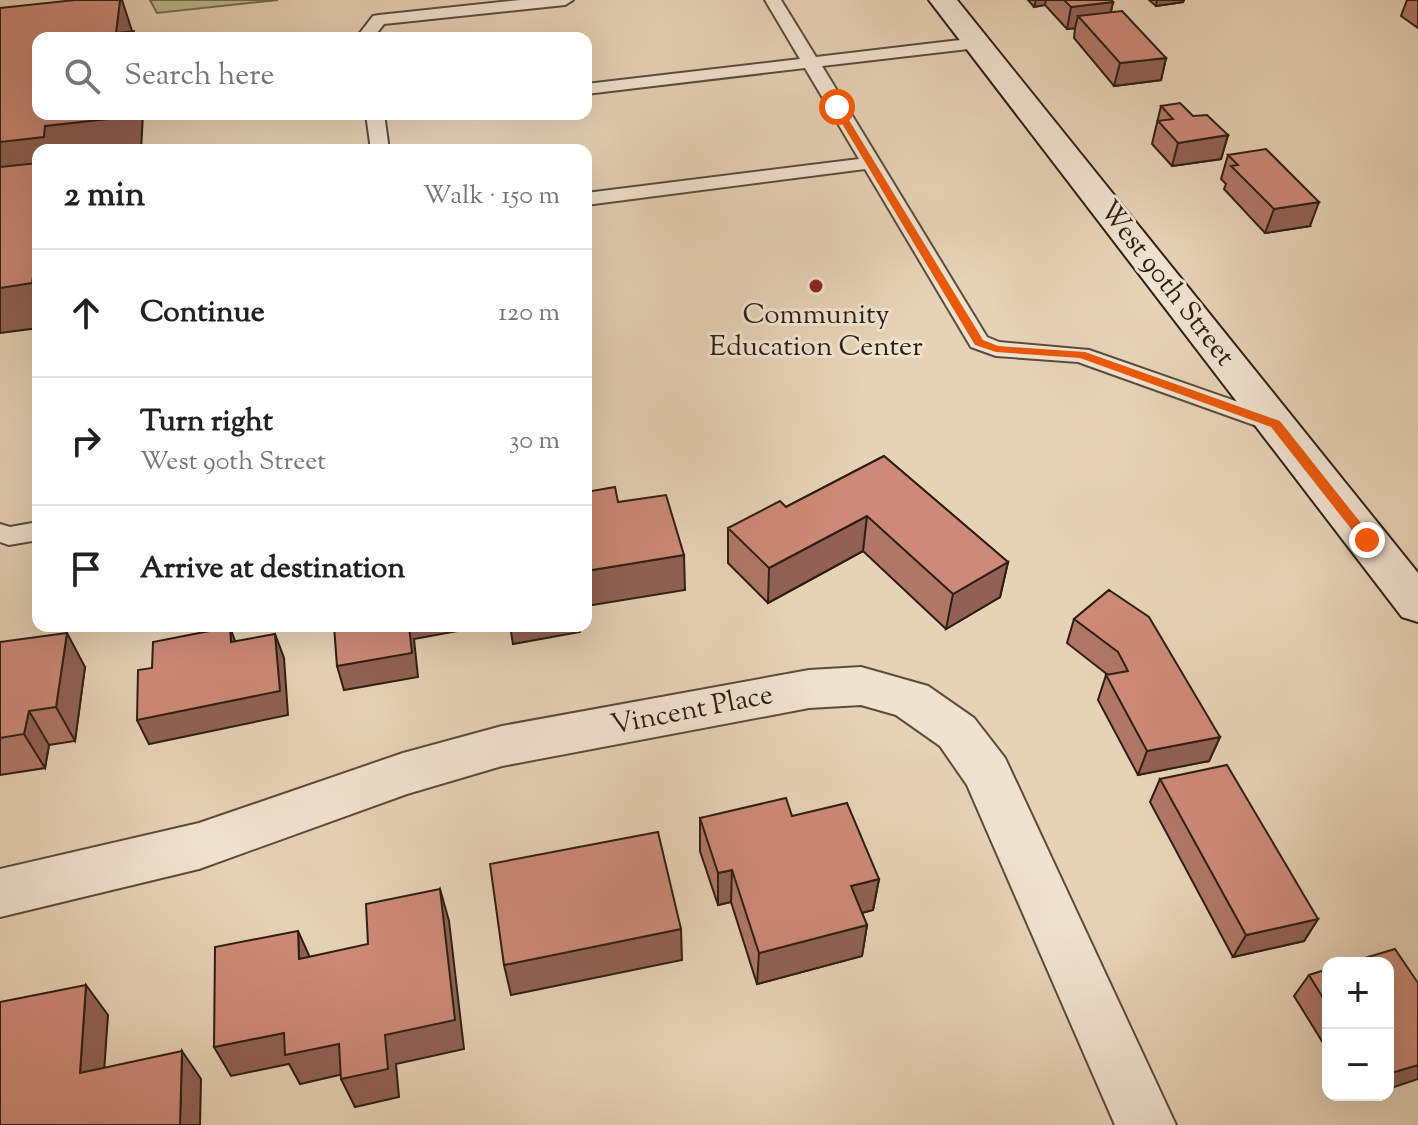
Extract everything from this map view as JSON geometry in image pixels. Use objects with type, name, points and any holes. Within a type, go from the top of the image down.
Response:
[{"type":"street","name":"West 90th Street","points":[[943,0],[1418,605]]},
{"type":"street","name":"Vincent Place","points":[[0,893],[199,846],[317,802],[502,746],[809,689],[861,686],[911,700],[957,732],[987,773],[1146,1125]]},
{"type":"lane","points":[[369,32],[379,20],[565,0]]},
{"type":"lane","points":[[773,0],[979,342],[996,349],[1081,355],[1276,424]]},
{"type":"lane","points":[[592,88],[977,43]]},
{"type":"lane","points":[[376,120],[379,144]]},
{"type":"lane","points":[[592,198],[870,163]]},
{"type":"lane","points":[[0,533],[9,536],[32,532]]},
{"type":"green space","points":[[150,0],[278,0],[157,13]]},
{"type":"building","points":[[75,0],[120,0],[116,32],[32,32],[32,120],[99,120],[45,126],[44,137],[0,142],[0,8]]},
{"type":"building","points":[[1064,0],[1111,0],[1113,2],[1071,7]]},
{"type":"building","points":[[1122,11],[1166,58],[1120,63],[1078,16]]},
{"type":"building","points":[[1180,103],[1193,116],[1207,115],[1228,135],[1178,143],[1158,121],[1173,119],[1161,106]]},
{"type":"building","points":[[1266,149],[1319,202],[1274,209],[1231,166],[1238,165],[1228,155]]},
{"type":"building","points":[[32,164],[32,283],[0,288],[0,167]]},
{"type":"building","points":[[884,456],[1008,562],[953,594],[867,516],[769,568],[728,528],[780,501],[786,507]]},
{"type":"building","points":[[615,487],[618,502],[666,495],[684,555],[592,570],[592,491]]},
{"type":"building","points":[[1109,590],[1149,617],[1220,737],[1147,751],[1106,675],[1128,671],[1118,652],[1074,619]]},
{"type":"building","points":[[204,632],[230,632],[231,642],[275,634],[280,691],[137,720],[138,670],[152,668],[153,642]]},
{"type":"building","points":[[334,632],[410,632],[412,653],[337,666]]},
{"type":"building","points":[[67,633],[56,707],[29,711],[24,734],[0,738],[0,642]]},
{"type":"building","points":[[1227,765],[1318,919],[1246,935],[1160,779]]},
{"type":"building","points":[[786,798],[792,816],[847,803],[879,879],[851,886],[867,925],[759,953],[732,870],[718,873],[700,818]]},
{"type":"building","points":[[658,832],[681,929],[504,965],[490,864]]},
{"type":"building","points":[[440,889],[455,1020],[385,1035],[388,1069],[341,1079],[339,1044],[285,1055],[284,1033],[214,1047],[215,947],[298,931],[299,959],[368,944],[366,904]]},
{"type":"building","points":[[1395,949],[1418,983],[1418,1065],[1394,1072],[1394,957],[1368,957]]},
{"type":"building","points":[[1322,971],[1322,996],[1309,975]]},
{"type":"building","points":[[86,985],[80,1073],[182,1051],[180,1125],[0,1125],[0,1002]]},
{"type":"place","name":"Community Education Center","points":[[816,286]]},
{"type":"route","points":[[837,107],[979,342],[996,349],[1081,355],[1276,424],[1367,540]]}]
